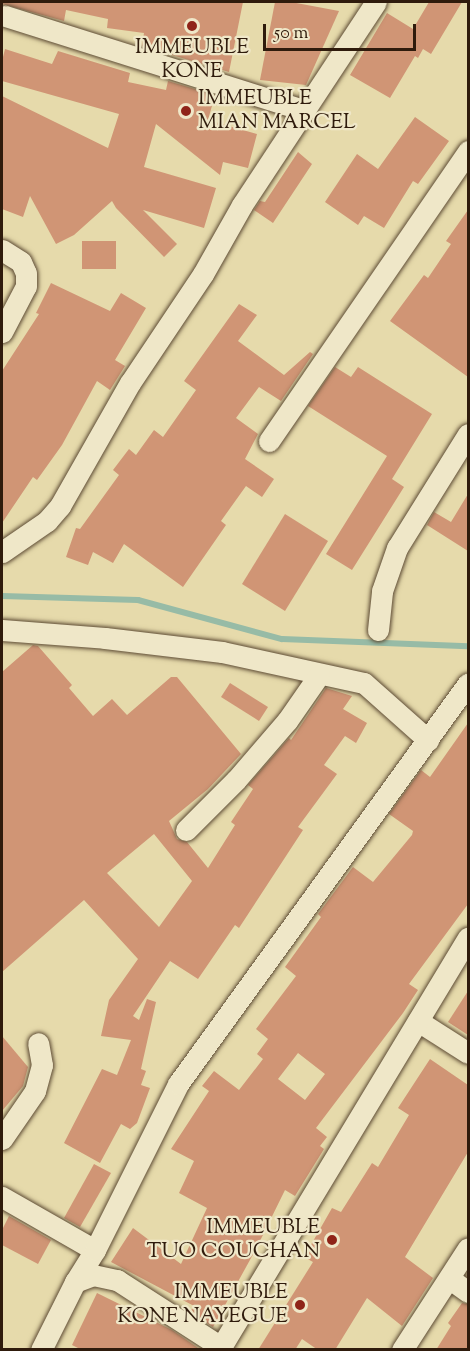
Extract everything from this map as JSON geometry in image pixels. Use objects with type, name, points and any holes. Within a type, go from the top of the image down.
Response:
[{"type":"street","points":[[2,552],[47,521],[57,511],[130,382],[203,274],[243,205],[376,2]]},
{"type":"street","points":[[5,11],[304,110]]},
{"type":"street","points":[[269,441],[468,151]]},
{"type":"street","points":[[2,250],[21,262],[26,273],[26,286],[2,332]]},
{"type":"street","points":[[378,630],[382,591],[397,548],[468,434]]},
{"type":"street","points":[[2,630],[105,638],[222,652],[364,683],[428,740]]},
{"type":"street","points":[[186,830],[236,780],[287,721],[319,675]]},
{"type":"street","points":[[41,1350],[75,1282],[95,1250],[178,1084],[468,684]]},
{"type":"street","points":[[75,1282],[93,1275],[117,1280],[221,1348],[468,938]]},
{"type":"street","points":[[418,1021],[468,1053]]},
{"type":"street","points":[[2,1139],[35,1091],[42,1065],[38,1043]]},
{"type":"street","points":[[2,1197],[95,1250]]},
{"type":"street","points":[[402,1350],[468,1248]]},
{"type":"street","points":[[450,1278],[468,1292]]},
{"type":"building","name":"IMMEUBLE KONE","points":[[2,2],[243,2],[229,72],[142,46],[144,33],[107,28],[108,19],[66,10],[64,21],[2,4]]},
{"type":"building","points":[[275,2],[291,2],[339,11],[306,85],[260,80]]},
{"type":"building","points":[[429,2],[462,2],[431,54],[423,49],[418,58],[415,56],[390,98],[350,75],[387,13],[413,29]]},
{"type":"building","points":[[5,49],[52,64],[58,51],[130,73],[128,82],[166,90],[168,81],[215,95],[208,120],[257,134],[248,168],[223,162],[220,175],[156,124],[144,167],[216,188],[204,228],[143,210],[177,244],[164,257],[116,208],[112,201],[74,235],[56,244],[30,196],[23,217],[2,209],[2,96],[108,148],[119,114],[2,81],[2,61]]},
{"type":"building","points":[[415,117],[449,141],[418,184],[413,181],[384,228],[364,216],[358,225],[325,202],[357,154],[378,169]]},
{"type":"building","points":[[298,152],[312,164],[273,223],[254,210],[260,201],[265,202]]},
{"type":"building","points":[[468,210],[468,377],[390,321],[424,275],[428,278],[451,244],[446,241]]},
{"type":"building","points":[[82,241],[116,241],[116,269],[82,269]]},
{"type":"building","points":[[51,283],[110,311],[121,293],[146,308],[115,360],[125,366],[110,390],[97,381],[62,445],[37,480],[33,477],[2,523],[2,371],[39,314],[36,313]]},
{"type":"building","points":[[239,304],[257,315],[238,341],[284,375],[310,352],[313,354],[281,401],[259,387],[236,418],[258,434],[245,459],[274,479],[262,497],[246,486],[221,521],[226,525],[183,587],[124,544],[113,563],[93,552],[88,565],[66,557],[76,528],[80,529],[119,475],[113,470],[129,449],[136,455],[154,430],[163,437],[196,390],[184,381]]},
{"type":"building","points":[[335,367],[351,377],[358,367],[432,414],[392,479],[404,487],[352,570],[326,554],[387,456],[308,406]]},
{"type":"building","points":[[468,494],[468,551],[427,525],[434,512],[451,522]]},
{"type":"building","points":[[285,514],[328,541],[285,611],[242,584]]},
{"type":"building","points":[[33,645],[38,646],[72,685],[69,688],[93,716],[112,699],[127,715],[171,677],[177,677],[241,754],[208,789],[169,821],[177,839],[187,842],[208,868],[235,825],[231,822],[253,789],[248,785],[289,738],[291,740],[326,688],[352,696],[343,709],[367,723],[356,743],[345,736],[324,765],[337,774],[298,827],[303,830],[239,928],[235,925],[198,979],[170,961],[133,1016],[139,1020],[147,999],[156,1002],[141,1069],[146,1071],[141,1085],[150,1088],[137,1123],[130,1129],[121,1124],[100,1163],[64,1143],[102,1069],[117,1075],[131,1040],[101,1036],[109,1000],[138,959],[84,900],[2,972],[2,672]],"holes":[[[154,834],[192,881],[159,927],[107,873]]]},
{"type":"building","points":[[230,683],[268,707],[259,721],[221,697]]},
{"type":"building","points":[[468,723],[468,904],[409,984],[418,990],[403,1013],[316,1128],[327,1137],[320,1146],[324,1149],[295,1196],[285,1190],[213,1327],[190,1312],[194,1306],[111,1262],[133,1228],[181,1264],[207,1208],[179,1193],[194,1161],[171,1149],[209,1091],[202,1086],[214,1071],[239,1090],[263,1059],[257,1054],[268,1039],[256,1029],[296,976],[285,967],[321,917],[318,914],[353,867],[373,882],[412,835],[413,831],[389,814],[421,770],[430,777]],"holes":[[[298,1053],[325,1074],[305,1100],[278,1079]]]},
{"type":"building","points":[[468,991],[468,1035],[448,1022]]},
{"type":"building","points":[[2,1036],[28,1067],[23,1086],[2,1111]]},
{"type":"building","points":[[430,1059],[468,1085],[468,1152],[405,1257],[433,1278],[402,1326],[367,1298],[335,1350],[318,1350],[302,1339],[295,1350],[258,1350],[313,1262],[304,1257],[332,1208],[341,1212],[372,1163],[378,1167],[409,1115],[398,1108]]},
{"type":"building","points":[[94,1164],[111,1173],[80,1227],[64,1218]]},
{"type":"building","points":[[9,1216],[51,1240],[38,1264],[2,1245],[2,1230]]},
{"type":"building","points":[[97,1293],[172,1330],[201,1350],[82,1350],[72,1345]]},
{"type":"building","points":[[462,1303],[468,1304],[468,1350],[436,1350],[451,1326],[448,1323]]},
{"type":"waterway","points":[[2,596],[138,600],[282,639],[468,646]]},
{"type":"place","name":"IMMEUBLE KONE","points":[[192,26]]},
{"type":"place","name":"IMMEUBLE MIAN MARCEL","points":[[186,111]]},
{"type":"place","name":"IMMEUBLE TUO COUCHAN","points":[[332,1240]]},
{"type":"place","name":"IMMEUBLE KONE NAYEGUE","points":[[300,1305]]}]
